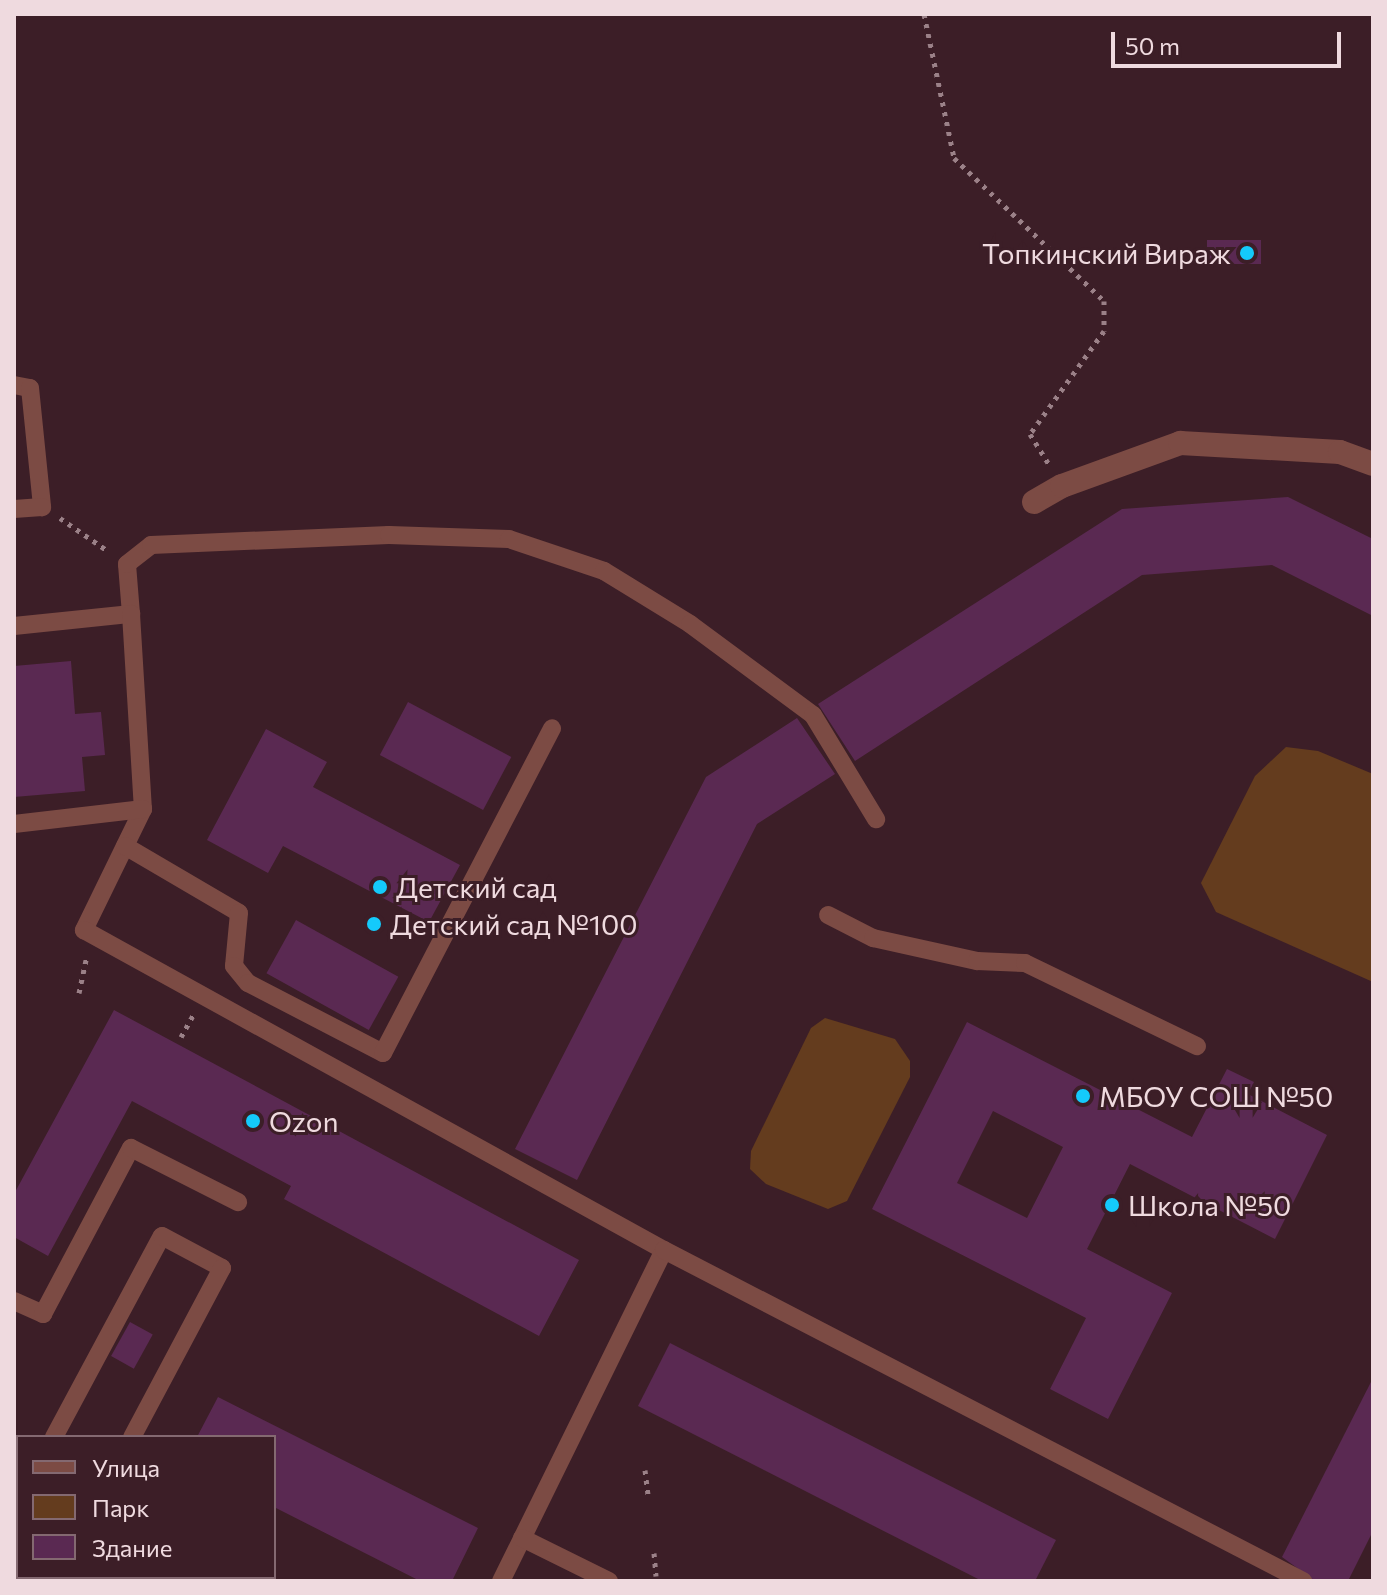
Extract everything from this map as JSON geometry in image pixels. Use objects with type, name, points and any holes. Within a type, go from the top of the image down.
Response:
[{"type":"street","points":[[1034,502],[1062,486],[1180,443],[1340,452],[1373,464]]},
{"type":"lane","points":[[14,385],[30,388],[42,507],[14,509]]},
{"type":"lane","points":[[876,819],[813,715],[690,624],[604,571],[509,539],[389,535],[151,545],[127,564],[143,809],[84,930],[664,1250],[1303,1581]]},
{"type":"lane","points":[[14,626],[131,614]]},
{"type":"lane","points":[[125,846],[239,913],[234,966],[248,983],[383,1053],[552,728]]},
{"type":"lane","points":[[14,824],[143,809]]},
{"type":"lane","points":[[828,915],[873,938],[977,961],[1025,963],[1197,1046]]},
{"type":"lane","points":[[14,1301],[43,1314],[131,1148],[238,1202]]},
{"type":"lane","points":[[61,1435],[162,1236],[222,1268],[133,1435]]},
{"type":"lane","points":[[501,1581],[664,1250]]},
{"type":"lane","points":[[522,1538],[609,1581]]},
{"type":"path","points":[[924,14],[954,158],[1104,301],[1104,331],[1030,434],[1062,486]]},
{"type":"path","points":[[42,507],[127,564]]},
{"type":"path","points":[[79,993],[94,936]]},
{"type":"path","points":[[645,1470],[648,1496]]},
{"type":"path","points":[[654,1553],[656,1576]]},
{"type":"green space","points":[[1286,747],[1318,751],[1373,774],[1373,982],[1216,912],[1201,883],[1255,776]]},
{"type":"green space","points":[[825,1018],[895,1039],[910,1061],[910,1077],[847,1201],[828,1209],[766,1184],[750,1169],[751,1151],[811,1028]]},
{"type":"building","points":[[1207,240],[1261,240],[1261,264],[1207,264]]},
{"type":"building","points":[[1288,497],[1373,539],[1373,616],[1272,565],[1142,575],[855,761],[818,704],[1122,509]]},
{"type":"building","points":[[71,661],[75,714],[101,712],[105,755],[82,757],[85,791],[14,797],[14,666]]},
{"type":"building","points":[[408,702],[511,757],[483,810],[380,755]]},
{"type":"building","points":[[797,718],[835,774],[757,824],[577,1180],[515,1149],[706,777]]},
{"type":"building","points":[[266,729],[327,762],[313,787],[460,865],[429,922],[283,846],[268,873],[207,840]]},
{"type":"building","points":[[296,920],[398,977],[369,1030],[266,973]]},
{"type":"building","points":[[114,1010],[579,1260],[539,1336],[284,1199],[291,1186],[132,1101],[48,1256],[14,1237],[14,1194]]},
{"type":"building","points":[[967,1022],[1192,1137],[1227,1069],[1254,1082],[1248,1094],[1327,1135],[1275,1239],[1130,1164],[1087,1249],[1172,1293],[1108,1419],[1050,1389],[1086,1318],[872,1209]],"holes":[[[993,1111],[1063,1147],[1027,1218],[957,1183]]]},
{"type":"building","points":[[130,1322],[153,1335],[134,1369],[111,1356]]},
{"type":"building","points":[[670,1343],[1056,1540],[1035,1581],[982,1581],[638,1406]]},
{"type":"building","points":[[1373,1378],[1373,1531],[1348,1581],[1315,1581],[1282,1557]]},
{"type":"building","points":[[218,1397],[478,1528],[452,1581],[420,1581],[276,1508],[276,1435],[198,1435]]},
{"type":"place","name":"Топкинский Вираж","points":[[1247,253]]},
{"type":"place","name":"Детский сад","points":[[380,887]]},
{"type":"place","name":"Детский сад №100","points":[[374,924]]},
{"type":"place","name":"МБОУ СОШ №50","points":[[1083,1096]]},
{"type":"place","name":"Ozon","points":[[253,1121]]},
{"type":"place","name":"Школа №50","points":[[1112,1205]]}]
